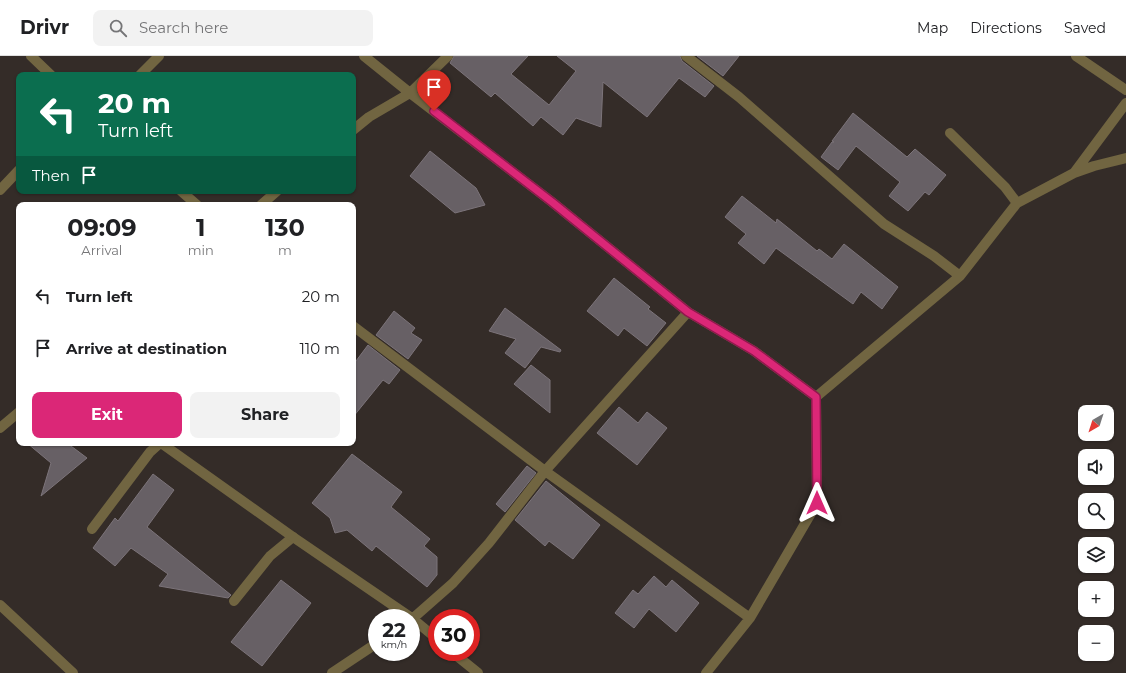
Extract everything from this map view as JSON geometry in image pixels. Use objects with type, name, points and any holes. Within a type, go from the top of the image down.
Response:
[{"type":"street","points":[[31,56],[48,72]]},
{"type":"street","points":[[143,72],[159,56]]},
{"type":"street","points":[[364,56],[552,202],[688,312],[754,351],[816,397]]},
{"type":"street","points":[[356,128],[369,117],[410,93],[448,56]]},
{"type":"street","points":[[686,56],[738,97],[884,224],[934,256],[960,276]]},
{"type":"street","points":[[1076,56],[1126,90]]},
{"type":"street","points":[[1074,173],[1126,103]]},
{"type":"street","points":[[950,133],[1005,187],[1017,203]]},
{"type":"street","points":[[816,397],[960,276],[1017,203],[1074,173],[1126,158]]},
{"type":"street","points":[[0,190],[16,173]]},
{"type":"street","points":[[184,194],[194,202]]},
{"type":"street","points":[[265,202],[274,194]]},
{"type":"street","points":[[420,613],[453,583],[490,542],[545,471],[688,312]]},
{"type":"street","points":[[356,328],[545,471],[750,618]]},
{"type":"street","points":[[706,673],[750,618],[817,503],[816,397]]},
{"type":"street","points":[[0,428],[16,415]]},
{"type":"street","points":[[92,529],[150,452],[157,446]]},
{"type":"street","points":[[164,446],[396,609]]},
{"type":"street","points":[[234,601],[270,556],[293,537]]},
{"type":"street","points":[[0,604],[73,673]]},
{"type":"street","points":[[420,626],[428,632]]},
{"type":"street","points":[[332,673],[368,649]]},
{"type":"street","points":[[463,661],[478,673]]},
{"type":"building","points":[[454,56],[528,56],[511,74],[549,105],[576,71],[557,56],[680,56],[682,61],[714,86],[705,97],[679,78],[647,117],[603,82],[601,127],[576,118],[563,135],[541,117],[533,126],[495,93],[491,97],[450,63]]},
{"type":"building","points":[[697,56],[739,56],[723,76]]},
{"type":"building","points":[[853,113],[907,157],[915,149],[946,175],[929,195],[925,192],[908,211],[889,196],[900,182],[856,146],[838,170],[821,157],[832,142],[834,142],[832,141]]},
{"type":"building","points":[[430,151],[476,188],[485,205],[455,213],[410,176]]},
{"type":"building","points":[[742,196],[776,223],[777,219],[817,251],[819,249],[832,259],[844,244],[898,287],[882,309],[861,292],[853,304],[776,248],[764,264],[738,243],[746,234],[725,217]]},
{"type":"building","points":[[614,278],[650,307],[648,309],[666,323],[647,346],[624,328],[618,336],[587,311]]},
{"type":"building","points":[[505,308],[561,350],[560,352],[541,347],[525,368],[505,353],[516,339],[489,331]]},
{"type":"building","points":[[394,311],[415,328],[411,333],[422,340],[408,359],[376,335]]},
{"type":"building","points":[[368,345],[400,370],[389,384],[383,380],[356,413],[356,361]]},
{"type":"building","points":[[531,365],[550,380],[550,413],[514,384]]},
{"type":"building","points":[[619,407],[638,423],[647,412],[667,428],[637,465],[597,433]]},
{"type":"building","points":[[31,446],[71,446],[87,458],[41,496],[51,463]]},
{"type":"building","points":[[352,454],[402,492],[391,507],[430,539],[424,546],[437,557],[437,575],[427,587],[376,546],[372,551],[347,530],[335,533],[330,518],[312,503]]},
{"type":"building","points":[[527,466],[536,473],[505,512],[496,504]]},
{"type":"building","points":[[153,474],[174,490],[147,527],[231,595],[228,598],[159,586],[168,574],[131,548],[115,566],[93,548],[115,518],[118,521]]},
{"type":"building","points":[[546,481],[600,525],[573,559],[549,541],[545,546],[515,520]]},
{"type":"building","points":[[654,576],[666,587],[672,580],[699,603],[676,632],[649,609],[634,628],[615,613],[633,590],[638,594]]},
{"type":"building","points":[[281,580],[311,603],[262,666],[231,642]]},
{"type":"route","points":[[434,111],[552,202],[688,312],[754,351],[816,397],[817,503]]}]
